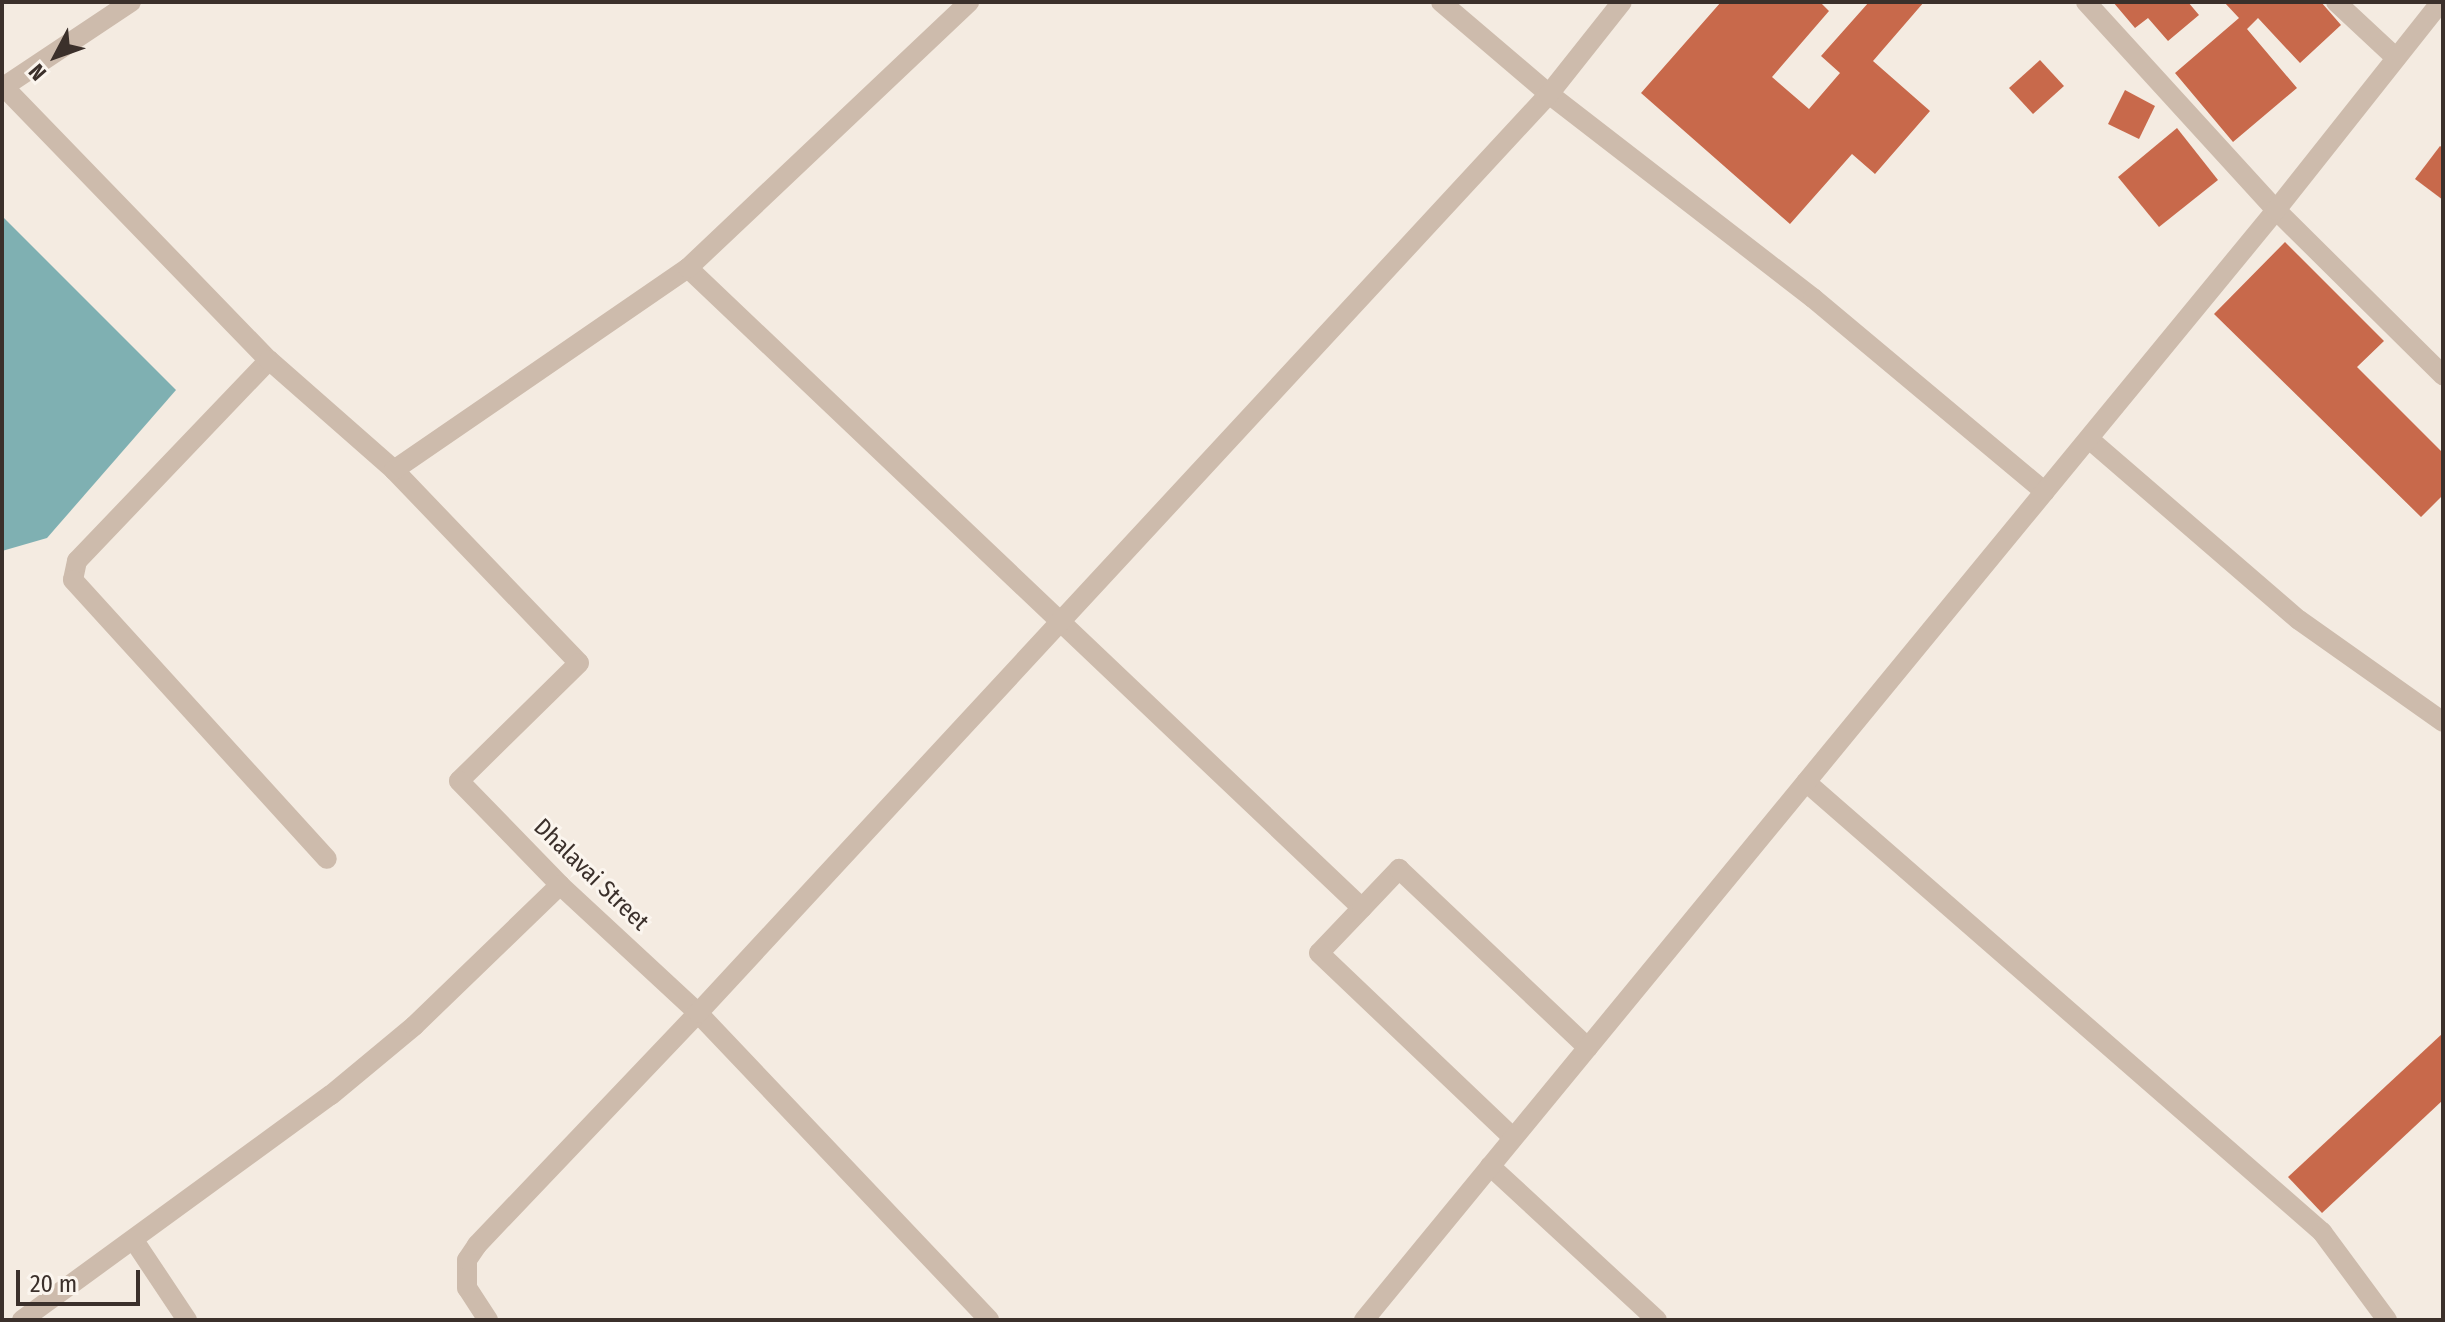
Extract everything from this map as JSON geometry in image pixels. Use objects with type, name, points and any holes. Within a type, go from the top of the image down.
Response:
[{"type":"street","points":[[131,2],[3,87],[269,360],[394,470],[688,268],[962,4]]},
{"type":"street","points":[[1441,2],[1549,94],[1813,298],[2045,492]]},
{"type":"street","points":[[488,1320],[467,1288],[467,1260],[477,1245],[698,1013],[1057,620],[1549,94],[1622,2]]},
{"type":"street","points":[[2086,2],[2276,210],[2443,375]]},
{"type":"street","points":[[2336,2],[2396,58]]},
{"type":"street","points":[[1364,1320],[2089,439],[2396,58],[2437,17]]},
{"type":"street","points":[[688,268],[1362,908]]},
{"type":"street","points":[[269,360],[77,561],[73,580],[327,859]]},
{"type":"street","points":[[2089,439],[2299,620],[2443,722]]},
{"type":"street","name":"Dhalavai Street","points":[[394,470],[579,663],[459,781],[560,885],[698,1013],[989,1320]]},
{"type":"street","points":[[1806,782],[2322,1232],[2387,1320]]},
{"type":"street","points":[[1513,1138],[1319,953],[1399,869],[1588,1048]]},
{"type":"street","points":[[22,1320],[135,1242],[414,1026],[560,885]]},
{"type":"street","points":[[1490,1166],[1657,1320]]},
{"type":"street","points":[[135,1242],[187,1320]]},
{"type":"water","points":[[2,216],[176,390],[47,538],[2,551]]},
{"type":"building","points":[[1721,2],[1820,2],[1829,11],[1772,77],[1809,109],[1840,73],[1821,56],[1869,2],[1924,2],[1873,61],[1930,111],[1875,174],[1852,154],[1790,224],[1641,93]]},
{"type":"building","points":[[2113,2],[2188,2],[2199,15],[2168,41],[2148,18],[2135,28]]},
{"type":"building","points":[[2224,2],[2321,2],[2341,25],[2300,63],[2258,18],[2247,29],[2297,88],[2233,142],[2175,73],[2239,18]]},
{"type":"building","points":[[2040,60],[2064,86],[2033,114],[2009,88]]},
{"type":"building","points":[[2125,90],[2155,106],[2139,139],[2108,124]]},
{"type":"building","points":[[2177,128],[2218,180],[2159,227],[2118,177]]},
{"type":"building","points":[[2440,146],[2443,148],[2443,200],[2415,179]]},
{"type":"building","points":[[2285,242],[2384,341],[2357,367],[2443,453],[2443,495],[2421,517],[2214,314]]},
{"type":"building","points":[[2443,1033],[2443,1100],[2322,1213],[2288,1177]]}]
